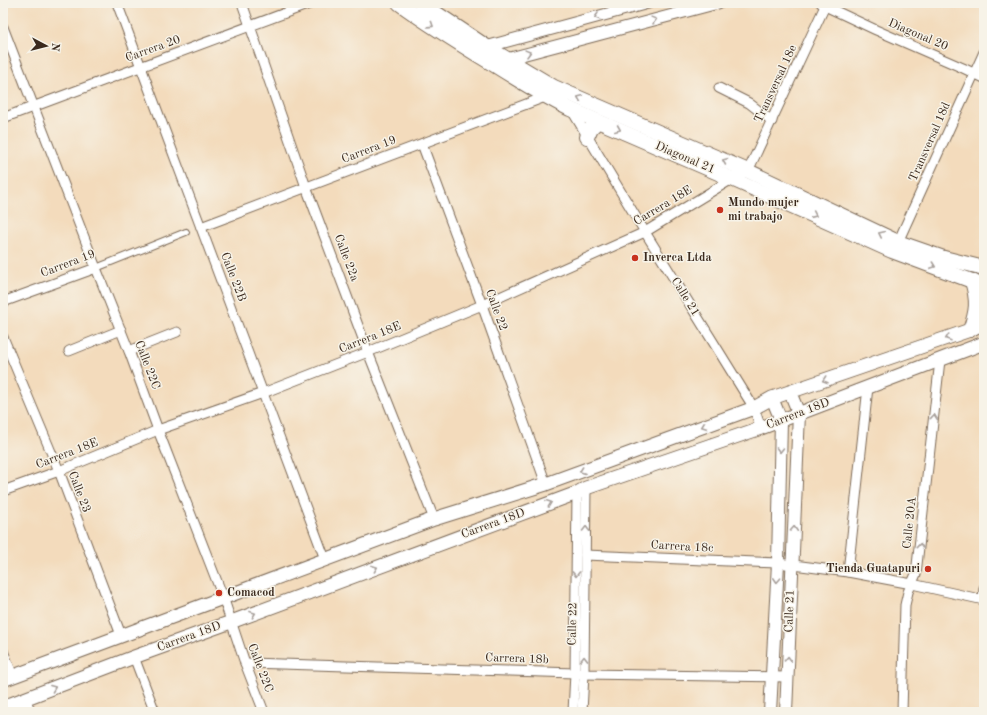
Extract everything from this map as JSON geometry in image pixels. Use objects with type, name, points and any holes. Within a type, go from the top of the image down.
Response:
[{"type":"highway","name":"Diagonal 21","points":[[399,3],[418,17],[491,63],[550,92],[748,171],[898,242],[944,258],[984,268]]},
{"type":"highway","name":"Diagonal 21","points":[[424,4],[487,47],[508,59],[570,109],[732,179],[892,251],[978,284]]},
{"type":"highway","points":[[587,137],[591,128],[598,121]]},
{"type":"highway","points":[[970,330],[974,318],[978,284]]},
{"type":"main road","name":"Carrera 18D","points":[[8,678],[434,519],[546,484],[754,408],[772,398],[970,330],[984,323]]},
{"type":"main road","name":"Carrera 18D","points":[[3,707],[581,490],[761,428],[984,343]]},
{"type":"main road","name":"Calle 21","points":[[786,712],[799,414],[790,392]]},
{"type":"main road","name":"Calle 21","points":[[770,712],[778,563],[781,420],[772,398]]},
{"type":"street","name":"Calle 22B","points":[[117,3],[325,559]]},
{"type":"street","name":"Calle 22a","points":[[242,3],[306,187],[368,352],[434,519]]},
{"type":"street","name":"Carrera 20","points":[[3,118],[312,3]]},
{"type":"street","points":[[491,63],[718,3]]},
{"type":"street","points":[[472,51],[640,4]]},
{"type":"street","name":"Diagonal 20","points":[[823,5],[984,78]]},
{"type":"street","name":"Transversal 18e","points":[[748,171],[772,121],[823,5]]},
{"type":"street","name":"Calle 22C","points":[[3,27],[223,597],[245,663],[264,712]]},
{"type":"street","name":"Transversal 18d","points":[[898,242],[984,52]]},
{"type":"street","points":[[719,88],[749,103],[772,121]]},
{"type":"street","name":"Carrera 19","points":[[201,227],[422,144],[550,92]]},
{"type":"street","name":"Calle 21","points":[[570,109],[754,408],[761,428]]},
{"type":"street","name":"Calle 22","points":[[422,144],[482,305],[546,484]]},
{"type":"street","name":"Carrera 18E","points":[[3,491],[59,471],[158,430],[263,393],[482,305],[645,232],[732,179],[748,171]]},
{"type":"street","name":"Carrera 19","points":[[3,302],[96,268],[186,232]]},
{"type":"street","points":[[69,351],[120,330]]},
{"type":"street","points":[[129,351],[177,332]]},
{"type":"street","name":"Calle 23","points":[[3,336],[59,471],[121,636]]},
{"type":"street","name":"Calle 20A","points":[[902,712],[905,605],[908,592],[916,574],[940,360]]},
{"type":"street","points":[[848,572],[868,387]]},
{"type":"street","name":"Calle 22","points":[[573,712],[580,673],[586,555],[581,490]]},
{"type":"street","name":"Calle 22","points":[[581,490],[580,673],[582,712]]},
{"type":"street","name":"Carrera 18c","points":[[586,555],[778,563]]},
{"type":"street","points":[[778,563],[848,572],[912,584],[983,600],[984,588]]},
{"type":"street","points":[[3,651],[8,678]]},
{"type":"street","points":[[134,657],[155,712]]},
{"type":"street","name":"Carrera 18b","points":[[245,663],[580,673],[788,677]]},
{"type":"street","points":[[25,698],[31,712]]},
{"type":"place","name":"Mundo mujer mi trabajo","points":[[720,210]]},
{"type":"place","name":"Inverca Ltda","points":[[635,258]]},
{"type":"place","name":"Tienda Guatapuri","points":[[928,569]]},
{"type":"place","name":"Comacod","points":[[219,593]]}]
